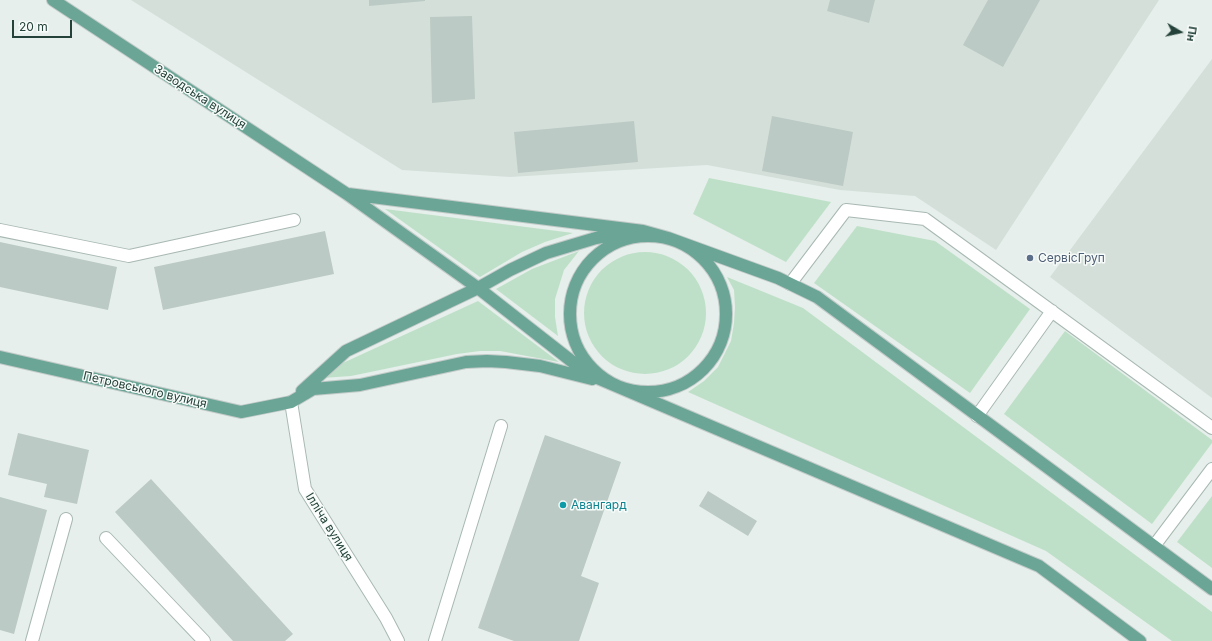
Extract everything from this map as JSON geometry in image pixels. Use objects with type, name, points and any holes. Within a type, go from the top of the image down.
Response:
[{"type":"main road","name":"Заводська вулиця","points":[[53,0],[347,194],[478,288],[588,374],[613,384]]},
{"type":"main road","points":[[347,194],[643,231],[668,238],[778,278],[817,297],[1212,589]]},
{"type":"main road","points":[[622,233],[642,233],[668,238],[687,246],[704,259],[717,276],[725,297],[726,319],[721,342],[711,361],[695,377],[675,388],[654,393],[633,391],[613,384],[540,366],[487,360],[466,362],[360,385],[313,389],[291,402],[346,350],[478,288],[510,270],[546,253],[596,238],[622,233]]},
{"type":"main road","points":[[668,238],[642,236],[617,242],[596,255],[580,275],[571,298],[570,323],[576,347],[592,369],[613,384],[1039,566],[1140,641]]},
{"type":"main road","name":"Петровського вулиця","points":[[0,357],[241,412],[291,402]]},
{"type":"street","points":[[790,284],[846,210],[925,219],[1212,428]]},
{"type":"street","points":[[0,230],[129,256],[294,220]]},
{"type":"street","points":[[977,416],[1052,311]]},
{"type":"street","name":"Ілліча вулиця","points":[[291,402],[305,489],[386,618],[398,641]]},
{"type":"street","points":[[435,641],[501,426]]},
{"type":"street","points":[[1154,546],[1212,469]]},
{"type":"street","points":[[32,641],[66,519]]},
{"type":"street","points":[[106,538],[204,641]]},
{"type":"shaded area","points":[[131,0],[1159,0],[996,250],[915,196],[840,190],[707,165],[510,177],[402,170]]},
{"type":"shaded area","points":[[1212,59],[1212,398],[1050,277]]},
{"type":"green space","points":[[709,178],[831,202],[786,262],[693,214]]},
{"type":"green space","points":[[385,209],[573,233],[545,242],[522,252],[480,277]]},
{"type":"green space","points":[[857,226],[935,241],[1030,309],[970,393],[814,283]]},
{"type":"green space","points":[[579,251],[564,270],[555,299],[555,317],[558,336],[496,289],[532,269]]},
{"type":"green space","points":[[645,252],[657,253],[668,257],[679,262],[688,270],[696,279],[701,290],[705,301],[705,325],[701,336],[696,347],[688,356],[679,364],[668,369],[657,373],[645,374],[633,373],[622,369],[611,364],[602,356],[594,347],[589,336],[585,325],[584,313],[585,301],[589,290],[594,279],[602,270],[611,262],[622,257],[633,253]]},
{"type":"green space","points":[[727,277],[803,308],[1212,612],[1212,641],[1172,641],[1046,551],[688,392],[704,381],[718,367],[731,341],[735,307],[734,290]]},
{"type":"green space","points":[[478,301],[559,362],[500,351],[480,351],[457,354],[351,376],[308,379]]},
{"type":"green space","points":[[1065,331],[1212,440],[1212,443],[1152,524],[1004,414]]},
{"type":"green space","points":[[1212,496],[1212,568],[1177,542]]},
{"type":"building","points":[[369,0],[425,0],[425,1],[369,6]]},
{"type":"building","points":[[830,0],[875,0],[869,23],[827,11]]},
{"type":"building","points":[[988,0],[1040,0],[1003,67],[963,45]]},
{"type":"building","points":[[472,16],[475,99],[432,103],[430,17]]},
{"type":"building","points":[[772,116],[853,132],[843,186],[762,171]]},
{"type":"building","points":[[634,121],[638,162],[518,173],[514,132]]},
{"type":"building","points":[[325,231],[334,274],[163,310],[154,267]]},
{"type":"building","points":[[0,242],[117,267],[108,310],[0,287]]},
{"type":"building","points":[[18,433],[89,450],[77,504],[44,497],[47,484],[8,475]]},
{"type":"building","points":[[545,435],[621,462],[581,576],[599,583],[579,641],[514,641],[478,628]]},
{"type":"building","points":[[151,479],[293,634],[285,641],[233,641],[115,512]]},
{"type":"building","points":[[708,491],[757,521],[748,536],[699,506]]},
{"type":"building","points":[[0,497],[47,510],[14,634],[0,630]]},
{"type":"place","name":"СервісГруп","points":[[1030,258]]},
{"type":"place","name":"Авангард","points":[[563,505]]}]
